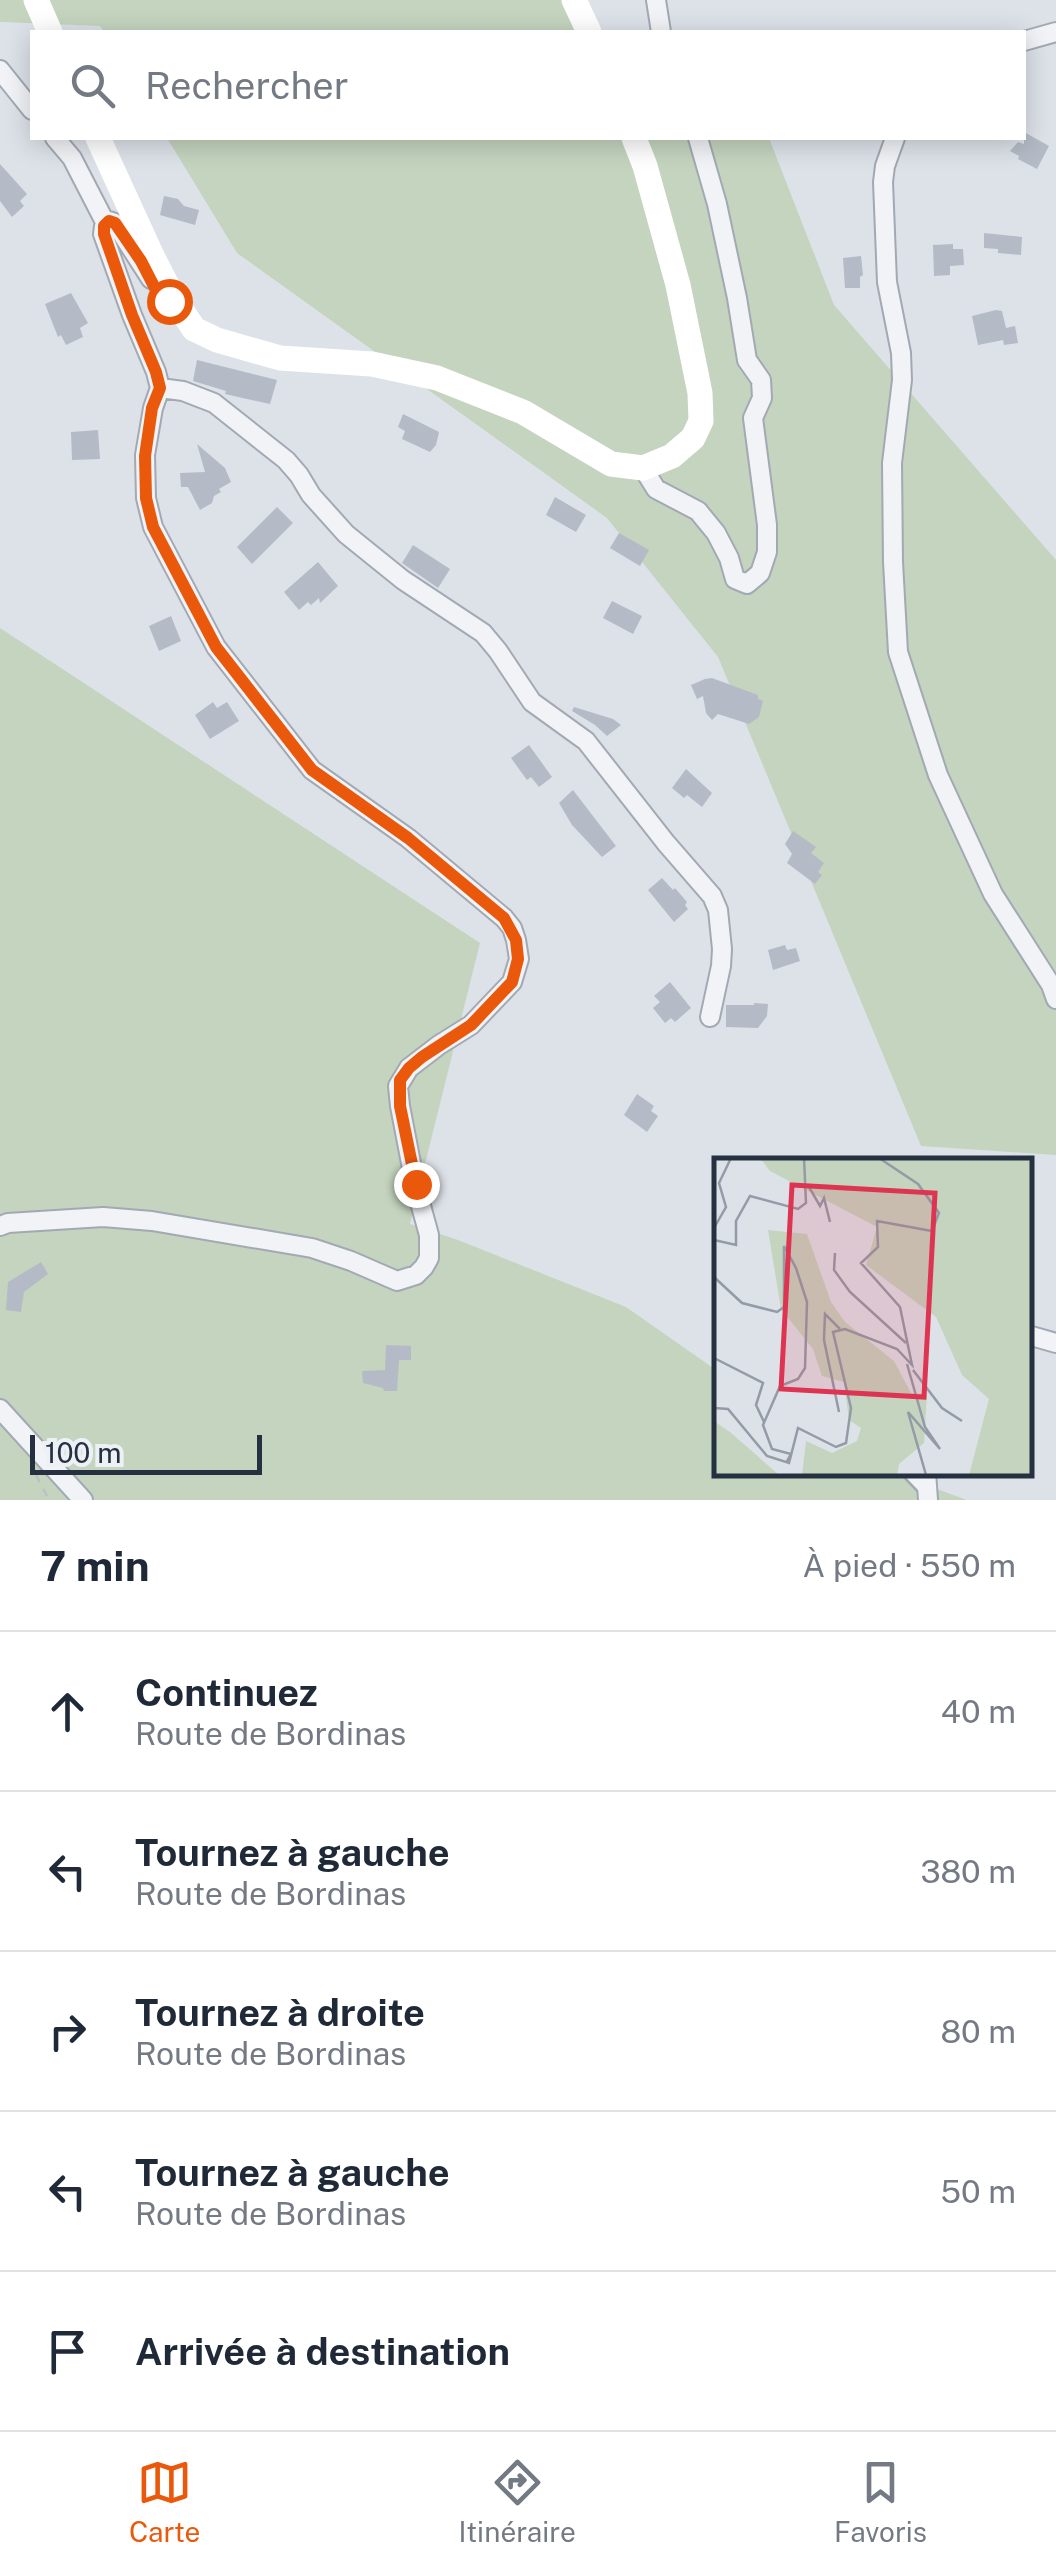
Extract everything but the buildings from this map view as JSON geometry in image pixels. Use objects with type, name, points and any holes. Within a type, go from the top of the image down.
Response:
[{"type":"street","points":[[36,0],[49,30]]},
{"type":"street","points":[[574,0],[588,30]]},
{"type":"street","points":[[656,0],[662,30]]},
{"type":"street","points":[[1026,40],[1056,32]]},
{"type":"street","points":[[0,70],[30,108]]},
{"type":"street","points":[[0,1226],[8,1222],[102,1217],[152,1220],[312,1248],[397,1281],[416,1275],[429,1258],[429,1235],[400,1106],[400,1080],[422,1057],[471,1025],[512,982],[518,959],[516,940],[504,918],[408,838],[312,770],[216,647],[166,556],[146,498],[145,456],[152,408],[160,388],[156,372],[104,234],[106,224],[72,158],[57,140]]},
{"type":"street","points":[[99,140],[174,299],[194,329],[217,340],[280,358],[372,364],[436,378],[523,412],[611,464],[643,468],[672,456],[693,438],[701,420],[700,393],[678,284],[635,140]]},
{"type":"street","points":[[643,468],[656,488],[698,511],[716,533],[734,579],[747,584],[760,574],[767,552],[754,418],[762,398],[761,380],[747,360],[738,298],[699,140]]},
{"type":"street","points":[[895,140],[884,166],[883,182],[887,282],[902,380],[892,463],[892,562],[898,652],[938,775],[993,894],[1056,999]]},
{"type":"street","points":[[106,224],[115,223],[163,300],[174,299]]},
{"type":"street","points":[[160,388],[183,391],[214,403],[286,460],[310,495],[346,534],[403,580],[483,633],[532,702],[586,741],[712,896],[718,910],[722,949],[710,1017]]},
{"type":"street","points":[[1031,1336],[1056,1342]]},
{"type":"street","points":[[0,1409],[83,1500]]},
{"type":"lane","points":[[910,1475],[928,1497]]},
{"type":"green space","points":[[0,0],[580,0],[586,30],[103,30],[100,26],[0,22]]},
{"type":"green space","points":[[168,140],[770,140],[834,305],[1056,560],[1056,1155],[921,1146],[718,657],[607,518],[237,253]]},
{"type":"green space","points":[[0,628],[480,943],[410,1224],[626,1307],[714,1369],[714,1475],[898,1475],[967,1500],[0,1500]]},
{"type":"route","points":[[169,301],[158,294],[141,261],[115,223],[109,221],[104,234],[160,388],[152,408],[145,456],[146,498],[166,556],[216,647],[312,770],[408,838],[504,918],[516,940],[517,971],[512,982],[471,1025],[422,1057],[400,1080],[400,1106],[416,1184]]}]
